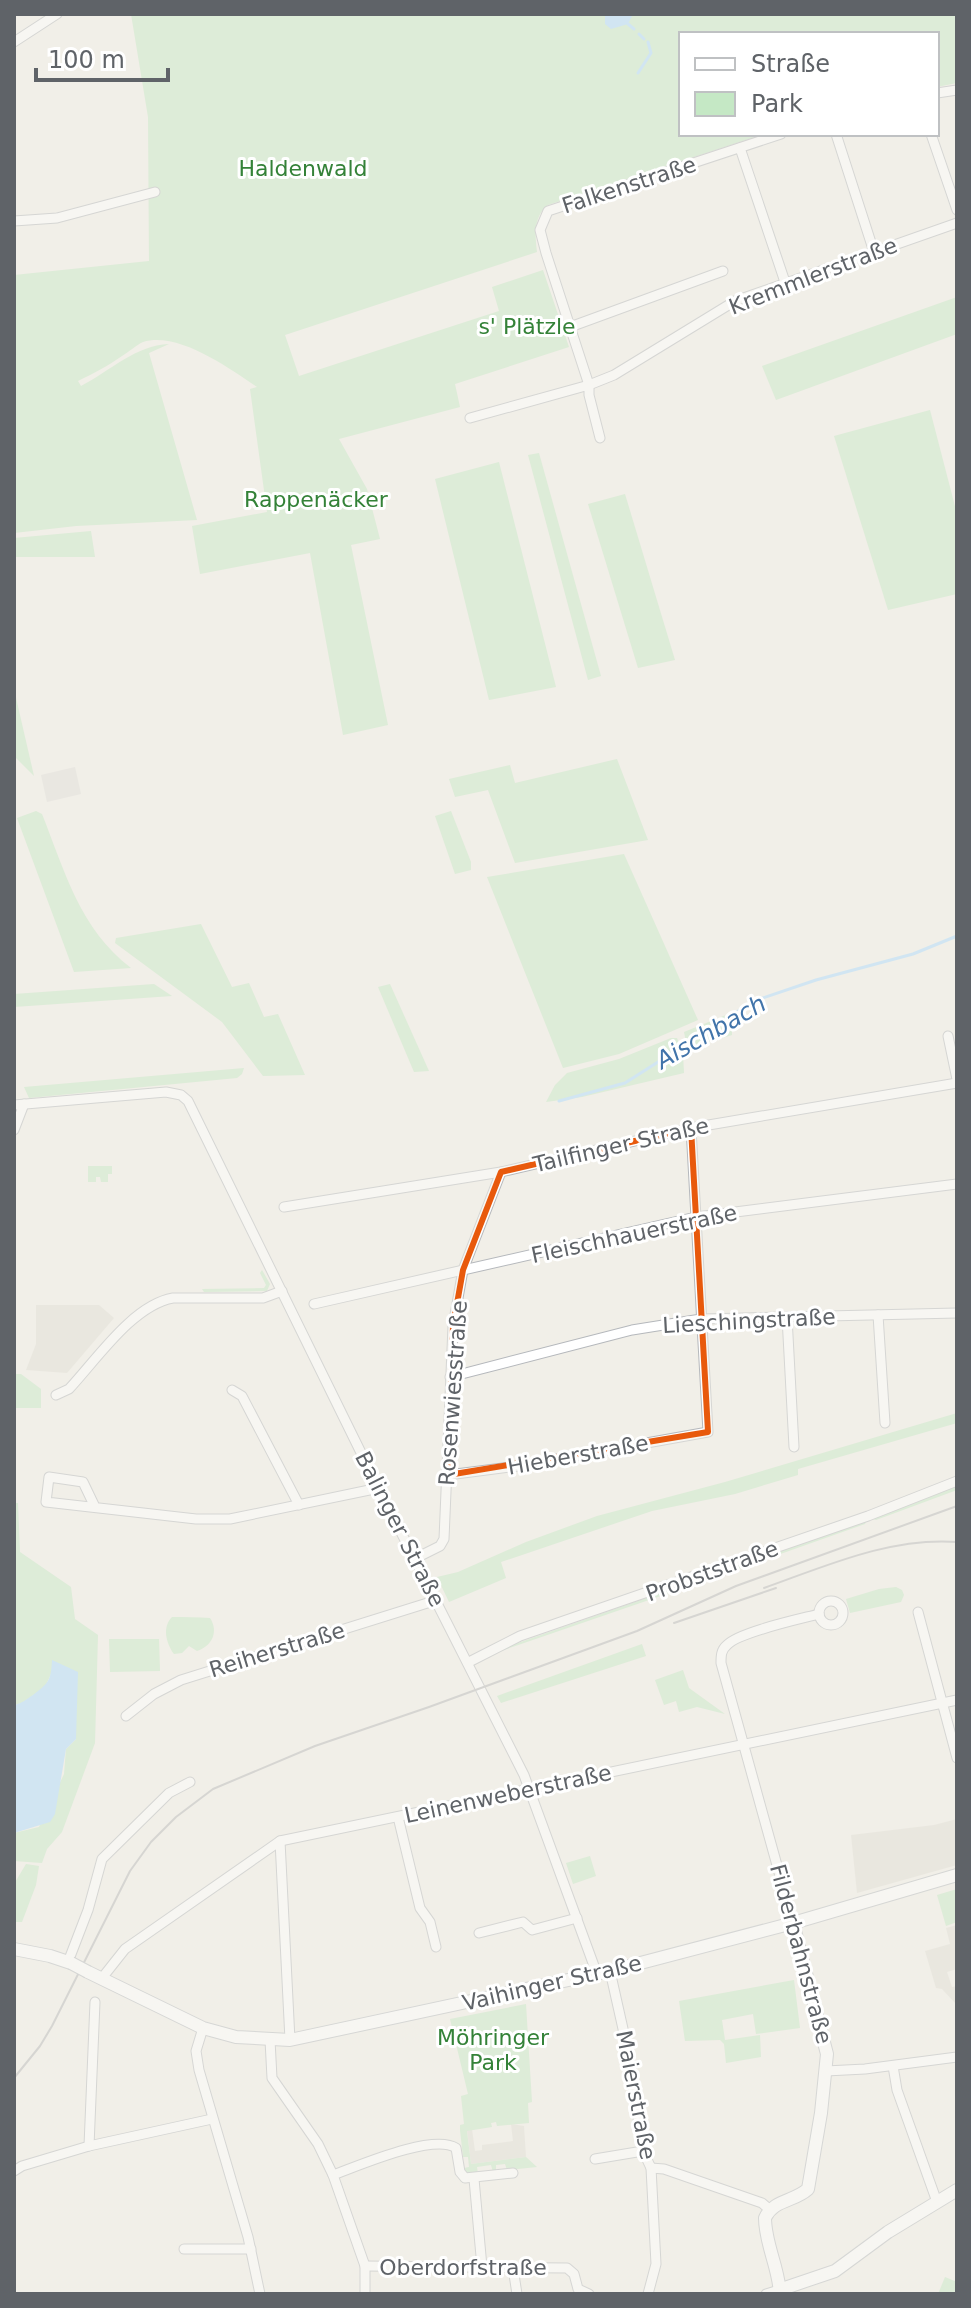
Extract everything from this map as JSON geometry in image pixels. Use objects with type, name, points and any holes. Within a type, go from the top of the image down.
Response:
[{"type":"main road","name":"Vaihinger Straße","points":[[14,1949],[69,1963],[203,2028],[236,2037],[290,2040],[603,1972],[793,1923],[957,1875]]},
{"type":"main road","name":"Filderbahnstraße","points":[[769,2209],[808,2189],[826,2071],[825,2042],[793,1923]]},
{"type":"main road","points":[[769,2209],[765,2226],[778,2272],[780,2292],[842,2266],[888,2232],[957,2190]]},
{"type":"street","points":[[14,42],[57,14]]},
{"type":"street","name":"Falkenstraße","points":[[570,327],[540,230],[548,211],[775,136]]},
{"type":"street","points":[[837,136],[874,252]]},
{"type":"street","points":[[932,136],[957,210]]},
{"type":"street","points":[[740,148],[785,282]]},
{"type":"street","points":[[14,221],[57,218],[155,192]]},
{"type":"street","name":"Kremmlerstraße","points":[[470,418],[589,385],[614,375],[735,301],[957,223]]},
{"type":"street","name":"Kremmlerstraße","points":[[570,327],[723,271]]},
{"type":"street","points":[[570,327],[589,385],[600,438]]},
{"type":"street","points":[[948,1036],[957,1081]]},
{"type":"street","name":"Tailfinger Straße","points":[[284,1207],[501,1172],[691,1128],[957,1081]]},
{"type":"street","name":"Balinger Straße","points":[[19,1104],[166,1092],[181,1095],[188,1101],[530,1790],[577,1918],[603,1972]]},
{"type":"street","points":[[14,1130],[19,1104]]},
{"type":"street","points":[[691,1128],[701,1319]]},
{"type":"street","name":"Rosenwiesstraße","points":[[416,1558],[440,1546],[444,1539],[453,1326],[463,1270],[501,1172]]},
{"type":"street","name":"Fleischhauerstraße","points":[[314,1304],[696,1217],[957,1184]]},
{"type":"street","points":[[56,1395],[69,1389],[137,1315],[159,1301],[173,1298],[263,1298],[282,1291]]},
{"type":"street","name":"Lieschingstraße","points":[[450,1377],[632,1330],[701,1319],[957,1313]]},
{"type":"street","points":[[878,1315],[885,1423]]},
{"type":"street","points":[[787,1317],[794,1447]]},
{"type":"street","name":"Hieberstraße","points":[[448,1475],[708,1432],[701,1319]]},
{"type":"street","points":[[232,1390],[242,1396],[299,1505]]},
{"type":"street","points":[[95,1507],[83,1482],[49,1477],[46,1502],[196,1519],[230,1519],[379,1488]]},
{"type":"street","name":"Probststraße","points":[[469,1662],[520,1636],[868,1516],[957,1481]]},
{"type":"street","name":"Reiherstraße","points":[[126,1716],[154,1694],[181,1680],[437,1600]]},
{"type":"street","points":[[918,1612],[957,1758]]},
{"type":"street","name":"Filderbahnstraße","points":[[793,1923],[721,1663],[723,1651],[731,1642],[819,1614]]},
{"type":"street","name":"Leinenweberstraße","points":[[102,1978],[125,1949],[280,1841],[957,1700]]},
{"type":"street","points":[[69,1963],[102,1859],[169,1793],[190,1782]]},
{"type":"street","points":[[398,1817],[420,1908],[430,1922],[436,1947]]},
{"type":"street","points":[[280,1841],[290,2040]]},
{"type":"street","points":[[479,1933],[523,1922],[532,1930],[577,1918]]},
{"type":"street","name":"Maierstraße","points":[[603,1972],[628,2051],[643,2151],[651,2168],[656,2264],[648,2294]]},
{"type":"street","points":[[89,2146],[95,2002]]},
{"type":"street","points":[[203,2028],[196,2051],[212,2119],[251,2249],[260,2294]]},
{"type":"street","name":"Oberdorfstraße","points":[[270,2040],[272,2078],[318,2144],[333,2175],[365,2266],[571,2270],[578,2289],[589,2294]]},
{"type":"street","points":[[826,2071],[957,2057]]},
{"type":"street","points":[[893,2066],[897,2090],[937,2202]]},
{"type":"street","points":[[14,2171],[89,2146],[212,2119]]},
{"type":"street","points":[[333,2175],[387,2154],[447,2144],[456,2148],[462,2176],[474,2179],[513,2173]]},
{"type":"street","points":[[595,2159],[643,2151]]},
{"type":"street","points":[[651,2168],[664,2169],[706,2183],[762,2203],[769,2209]]},
{"type":"street","points":[[474,2179],[482,2267]]},
{"type":"street","points":[[184,2249],[251,2249]]},
{"type":"street","points":[[365,2266],[365,2294]]},
{"type":"street","points":[[513,2268],[517,2294]]},
{"type":"street","points":[[766,2294],[780,2292]]},
{"type":"highlighted area","points":[[691,1128],[708,1432],[448,1475],[453,1326],[463,1270],[501,1172]]},
{"type":"shaded area","points":[[75,767],[81,794],[47,802],[41,775]]},
{"type":"shaded area","points":[[36,1305],[99,1305],[114,1318],[67,1373],[26,1370],[36,1344]]},
{"type":"shaded area","points":[[957,1819],[957,1865],[857,1893],[851,1835],[934,1825]]},
{"type":"shaded area","points":[[957,1925],[957,1969],[947,1972],[952,1987],[957,1986],[956,2004],[942,1989],[936,1988],[925,1951],[950,1944],[946,1928]]},
{"type":"shaded area","points":[[511,2124],[524,2126],[526,2157],[471,2164],[467,2130],[472,2129],[475,2151],[482,2150],[482,2145],[513,2141]]},
{"type":"green space","name":"Haldenwald","points":[[131,14],[957,14],[957,83],[939,87],[939,32],[679,32],[679,136],[758,136],[548,205],[537,221],[537,252],[285,335],[299,376],[499,311],[492,287],[543,270],[569,347],[455,384],[460,407],[339,439],[367,489],[380,539],[351,545],[388,725],[343,735],[310,553],[200,574],[192,526],[267,512],[250,389],[257,387],[218,362],[187,346],[157,340],[140,343],[78,381],[81,386],[134,354],[169,344],[149,353],[197,520],[76,526],[14,533],[14,275],[149,261],[148,117]]},
{"type":"green space","points":[[957,297],[957,334],[776,400],[762,366]]},
{"type":"green space","points":[[930,410],[957,514],[957,594],[888,610],[834,436]]},
{"type":"green space","points":[[539,453],[601,676],[588,680],[528,455]]},
{"type":"green space","points":[[499,462],[556,687],[489,700],[435,479]]},
{"type":"green space","points":[[625,494],[675,660],[638,668],[588,504]]},
{"type":"green space","points":[[91,531],[95,557],[14,557],[14,538]]},
{"type":"green space","points":[[14,689],[34,776],[14,756]]},
{"type":"green space","points":[[617,759],[648,840],[515,863],[488,790],[455,797],[449,779],[510,765],[515,783]]},
{"type":"green space","points":[[36,811],[42,814],[86,917],[113,953],[131,968],[74,972],[17,818]]},
{"type":"green space","points":[[451,811],[471,862],[471,870],[455,874],[435,816]]},
{"type":"green space","points":[[624,854],[698,1020],[619,1054],[563,1068],[487,877]]},
{"type":"green space","points":[[201,924],[232,987],[249,983],[264,1017],[278,1014],[305,1075],[263,1076],[222,1022],[115,943],[116,938]]},
{"type":"green space","points":[[154,984],[172,996],[14,1007],[14,994]]},
{"type":"green space","points":[[390,984],[429,1071],[414,1072],[378,987]]},
{"type":"green space","points":[[726,1015],[732,1018],[732,1035],[688,1049],[684,1032]]},
{"type":"green space","points":[[677,1038],[683,1054],[684,1073],[582,1097],[546,1102],[555,1085],[567,1073],[619,1059]]},
{"type":"green space","points":[[244,1068],[237,1078],[29,1098],[24,1087]]},
{"type":"green space","points":[[88,1166],[112,1166],[108,1182],[101,1182],[100,1177],[96,1177],[96,1182],[88,1182]]},
{"type":"green space","points":[[262,1270],[270,1284],[267,1291],[204,1292],[202,1289],[264,1288]]},
{"type":"green space","points":[[14,1374],[21,1374],[41,1389],[41,1408],[14,1408]]},
{"type":"green space","points":[[957,1413],[957,1423],[798,1469],[798,1475],[735,1494],[652,1511],[501,1562],[506,1578],[449,1602],[437,1577],[458,1572],[526,1542],[597,1516],[725,1482]]},
{"type":"green space","points":[[957,1486],[957,1490],[873,1519]]},
{"type":"green space","points":[[14,1503],[18,1503],[20,1552],[71,1587],[75,1619],[98,1635],[95,1743],[62,1832],[47,1849],[42,1863],[14,1861],[14,1833],[39,1827],[64,1774],[66,1749],[76,1739],[51,1674],[45,1687],[14,1705]]},
{"type":"green space","points":[[867,1520],[865,1524],[730,1572],[726,1570]]},
{"type":"green space","points":[[896,1587],[904,1595],[901,1602],[850,1613],[846,1599]]},
{"type":"green space","points":[[675,1588],[678,1590],[501,1651],[512,1645]]},
{"type":"green space","points":[[172,1617],[210,1618],[214,1633],[210,1642],[197,1651],[189,1646],[182,1653],[174,1654],[166,1635]]},
{"type":"green space","points":[[109,1639],[159,1639],[160,1671],[110,1672]]},
{"type":"green space","points":[[642,1644],[646,1656],[501,1703],[497,1696]]},
{"type":"green space","points":[[683,1670],[689,1688],[725,1714],[697,1707],[679,1712],[676,1701],[664,1705],[655,1680]]},
{"type":"green space","points":[[590,1856],[596,1876],[573,1884],[566,1863]]},
{"type":"green space","points":[[26,1864],[39,1866],[36,1885],[22,1922],[14,1922],[14,1884]]},
{"type":"green space","points":[[957,1889],[957,1922],[946,1926],[937,1895]]},
{"type":"green space","points":[[794,1980],[800,2028],[756,2034],[753,2014],[722,2020],[725,2040],[760,2035],[761,2057],[726,2063],[724,2044],[720,2040],[685,2041],[679,2001]]},
{"type":"green space","name":"Möhringer Park","points":[[526,2004],[532,2102],[528,2103],[529,2123],[497,2126],[496,2122],[491,2123],[492,2127],[467,2131],[471,2164],[526,2157],[537,2167],[507,2170],[505,2164],[496,2165],[496,2172],[493,2172],[491,2165],[477,2167],[478,2174],[466,2173],[464,2168],[469,2167],[468,2157],[463,2157],[460,2125],[464,2124],[461,2096],[468,2094],[450,2019]]},
{"type":"green space","points":[[945,2277],[957,2282],[957,2294],[938,2294]]},
{"type":"water","points":[[605,14],[633,14],[628,24],[611,29],[605,24]]},
{"type":"water","points":[[52,1660],[78,1672],[76,1739],[66,1749],[55,1814],[50,1822],[14,1833],[14,1705],[26,1700],[46,1684]]},
{"type":"waterway","points":[[628,24],[634,29]]},
{"type":"waterway","points":[[639,34],[644,39]]},
{"type":"waterway","points":[[638,73],[651,53],[648,42]]},
{"type":"waterway","name":"Aischbach","points":[[559,1101],[625,1083],[754,1001],[816,980],[913,954],[957,936]]},
{"type":"tram line","points":[[14,2078],[52,2026],[130,1871],[151,1842],[176,1817],[213,1789],[315,1746],[637,1631],[736,1586],[957,1506]]},
{"type":"tram line","points":[[764,1588],[835,1562],[883,1549],[907,1544],[957,1542]]},
{"type":"tram line","points":[[674,1623],[776,1588]]},
{"type":"park label","name":"s' Plätzle","points":[[527,326]]},
{"type":"park label","name":"Rappenäcker","points":[[316,499]]}]
